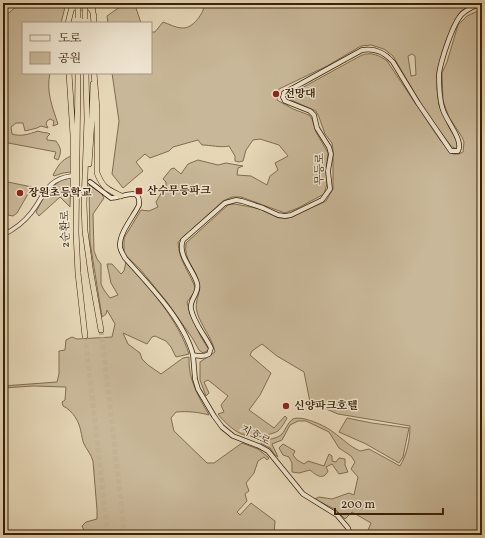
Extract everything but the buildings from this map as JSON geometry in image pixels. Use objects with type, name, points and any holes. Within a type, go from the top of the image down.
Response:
[{"type":"highway","points":[[78,3],[78,21]]},
{"type":"highway","points":[[85,3],[85,21]]},
{"type":"highway","points":[[92,3],[94,22]]},
{"type":"highway","points":[[68,22],[72,6],[89,7],[94,16]]},
{"type":"highway","points":[[69,74],[73,135],[73,195],[76,203]]},
{"type":"highway","name":"2순환로","points":[[78,74],[76,203],[78,273],[85,336]]},
{"type":"highway","name":"2순환로","points":[[86,74],[87,119],[84,204],[85,231],[101,330]]},
{"type":"highway","points":[[85,187],[92,127],[94,74]]},
{"type":"highway","points":[[94,74],[97,109],[97,173],[106,190],[121,196]]},
{"type":"main road","name":"무등로","points":[[193,355],[206,356],[210,354],[211,348],[195,321],[190,308],[191,302],[197,292],[198,287],[194,276],[184,259],[181,245],[183,240],[225,203],[236,200],[242,201],[278,215],[285,216],[291,215],[322,200],[330,189],[328,171],[331,154],[329,147],[317,128],[314,115],[310,111],[285,101],[283,97],[284,93],[362,50],[371,49],[381,52],[388,56],[393,62],[418,103],[451,151],[458,151],[460,148],[458,138],[452,130],[442,109],[439,89],[440,72],[449,38],[456,21],[465,11],[481,3]]},
{"type":"main road","points":[[90,182],[108,196],[115,198],[132,193],[137,194],[140,200],[138,208],[121,238],[121,251],[125,258],[156,293],[178,323],[187,339],[193,355]]},
{"type":"main road","name":"지호로","points":[[193,355],[196,383],[214,416],[222,427],[233,436],[259,446],[268,452],[303,494],[337,515],[348,528],[350,535]]},
{"type":"street","points":[[3,235],[28,216],[51,183],[64,177],[71,176]]},
{"type":"green space","points":[[30,3],[66,3],[61,22],[22,22],[22,74],[50,74],[49,92],[58,124],[53,126],[54,121],[50,119],[46,124],[48,128],[41,126],[25,131],[23,123],[16,123],[11,127],[12,134],[15,135],[28,134],[38,131],[50,134],[47,137],[47,140],[56,141],[60,148],[58,160],[54,158],[56,152],[3,142],[6,132],[3,125],[3,18],[18,5]]},
{"type":"green space","points":[[205,3],[474,3],[461,11],[455,20],[446,41],[438,70],[437,89],[439,105],[450,129],[457,138],[458,149],[451,146],[425,111],[393,56],[384,49],[371,45],[361,46],[327,66],[279,89],[277,100],[293,109],[309,115],[312,119],[316,132],[328,153],[326,169],[327,184],[324,194],[285,213],[241,197],[232,197],[223,201],[178,242],[182,261],[196,290],[187,302],[190,314],[209,350],[203,353],[199,350],[167,302],[140,269],[124,254],[124,238],[141,210],[149,211],[158,207],[156,202],[166,185],[166,182],[163,179],[171,169],[174,168],[181,174],[188,164],[198,160],[218,165],[226,163],[243,166],[238,168],[237,175],[251,176],[267,185],[270,176],[278,170],[275,163],[288,156],[279,145],[260,139],[253,140],[246,150],[243,161],[239,162],[235,161],[235,156],[229,146],[219,147],[202,145],[198,140],[173,147],[169,151],[150,158],[145,154],[136,162],[143,171],[123,188],[112,174],[119,121],[112,74],[152,74],[152,32],[155,32],[163,22],[175,27],[186,28],[197,20],[203,11]],"holes":[[[412,54],[415,56],[416,75],[411,76],[408,56]]]},
{"type":"green space","points":[[124,4],[135,5],[141,22],[108,22],[107,16]]},
{"type":"green space","points":[[482,9],[482,535],[396,535],[392,533],[389,535],[366,535],[371,523],[352,512],[345,519],[336,510],[315,499],[319,497],[332,499],[349,493],[354,495],[358,477],[351,469],[355,462],[351,456],[339,448],[329,432],[306,421],[298,421],[290,425],[282,440],[272,444],[278,457],[270,448],[261,443],[262,441],[280,436],[293,419],[302,418],[325,427],[349,445],[360,451],[369,449],[400,466],[408,447],[410,426],[338,414],[310,402],[304,372],[277,356],[262,344],[252,351],[250,355],[271,373],[260,395],[249,410],[274,428],[285,416],[287,418],[278,431],[259,437],[252,437],[239,433],[228,425],[218,414],[224,412],[221,405],[228,396],[208,380],[204,382],[209,393],[206,396],[200,380],[200,362],[215,352],[197,312],[196,305],[199,284],[196,273],[186,255],[186,243],[228,205],[234,204],[260,209],[279,218],[288,218],[326,201],[333,189],[332,143],[325,134],[316,111],[291,100],[289,95],[362,55],[375,55],[387,61],[440,140],[453,154],[463,152],[464,142],[449,117],[443,101],[442,73],[447,62],[458,25],[467,16]]},
{"type":"green space","points":[[71,156],[71,172],[54,176],[53,175],[60,164]]},
{"type":"green space","points":[[65,178],[71,178],[70,207],[60,197],[39,216],[36,212],[45,196],[55,185]]},
{"type":"green space","points":[[3,181],[32,187],[17,213],[13,216],[3,214]]},
{"type":"green space","points":[[89,185],[101,193],[104,198],[93,214],[94,251],[101,264],[101,284],[104,290],[110,298],[118,295],[111,283],[107,264],[112,264],[121,274],[124,271],[126,262],[154,294],[171,317],[189,354],[176,357],[166,341],[155,336],[152,337],[147,344],[123,333],[128,344],[140,353],[142,359],[148,365],[161,374],[183,358],[189,357],[192,380],[209,415],[192,412],[176,412],[171,418],[174,431],[207,463],[214,463],[242,443],[258,449],[269,458],[267,460],[264,457],[258,461],[254,473],[246,483],[249,491],[245,494],[247,501],[237,512],[240,515],[251,503],[275,521],[274,535],[86,535],[82,526],[86,522],[97,519],[93,461],[83,442],[77,420],[70,411],[63,406],[62,402],[65,400],[66,387],[33,386],[3,388],[3,386],[57,382],[59,374],[59,351],[65,350],[66,340],[72,337],[77,339],[112,337],[115,324],[107,310],[106,314],[102,317],[90,242]]},
{"type":"green space","points":[[347,418],[409,428],[403,457],[399,463],[366,444],[339,432]]},
{"type":"green space","points":[[283,444],[295,451],[293,455],[297,460],[304,464],[308,461],[324,466],[329,454],[332,456],[332,461],[336,462],[339,458],[345,459],[345,465],[348,472],[339,474],[332,464],[326,467],[328,471],[324,476],[319,476],[310,470],[299,473],[292,472],[292,463],[289,457],[283,455],[279,448]]},
{"type":"tunnel","points":[[101,330],[125,535]]},
{"type":"tunnel","points":[[85,336],[108,535]]},
{"type":"place","name":"전망대","points":[[276,94]]},
{"type":"place","name":"산수무등파크","points":[[139,191]]},
{"type":"place","name":"장원초등학교","points":[[20,193]]},
{"type":"place","name":"신양파크호텔","points":[[286,406]]}]
